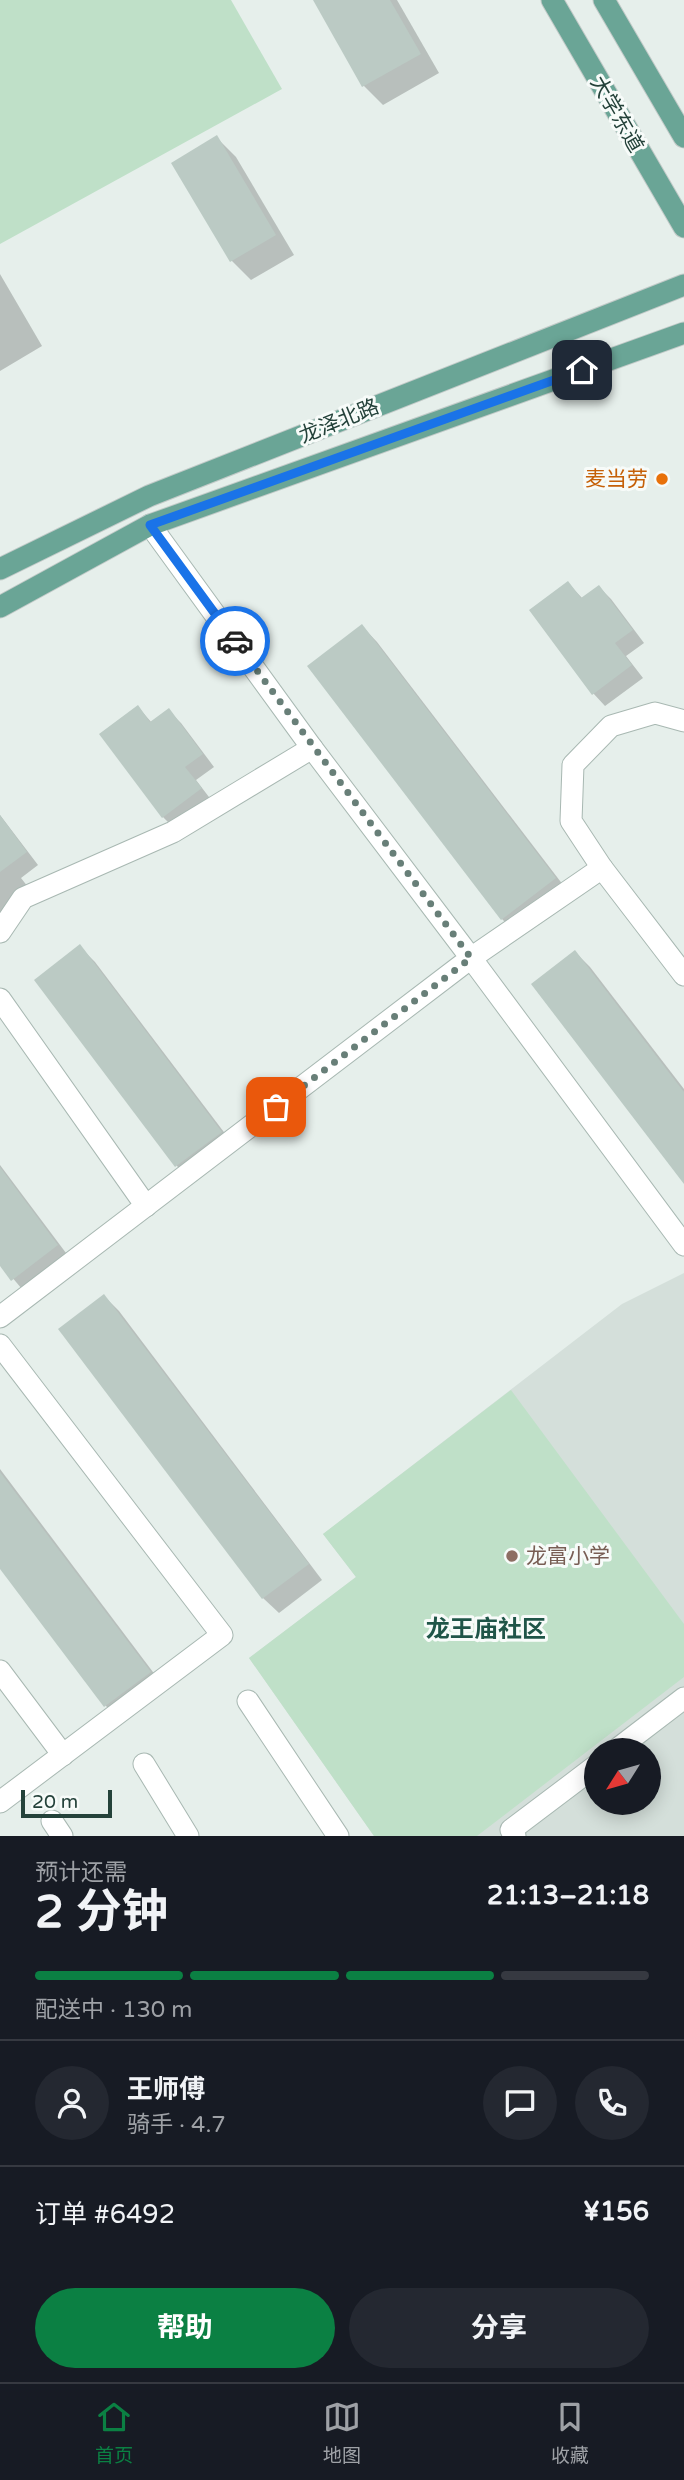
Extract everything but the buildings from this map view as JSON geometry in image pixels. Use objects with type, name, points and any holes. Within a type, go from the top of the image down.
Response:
[{"type":"main road","name":"大学东道","points":[[552,0],[684,227]]},
{"type":"main road","points":[[604,0],[684,137]]},
{"type":"main road","name":"龙泽北路","points":[[0,569],[149,495],[684,285]]},
{"type":"main road","name":"龙泽北路","points":[[0,607],[150,525],[684,333]]},
{"type":"main road","points":[[149,495],[150,525]]},
{"type":"street","points":[[150,525],[312,747],[684,1245]]},
{"type":"street","points":[[684,721],[655,713],[611,726],[573,765],[571,821],[601,868],[684,975]]},
{"type":"street","points":[[0,932],[23,898],[173,832],[312,747]]},
{"type":"street","points":[[0,1317],[471,958],[601,868]]},
{"type":"street","points":[[0,999],[146,1206]]},
{"type":"street","points":[[0,1345],[222,1635],[0,1802]]},
{"type":"street","points":[[0,1671],[63,1755]]},
{"type":"street","points":[[632,1738],[684,1698]]},
{"type":"street","points":[[248,1701],[338,1836]]},
{"type":"street","points":[[144,1764],[188,1836]]},
{"type":"street","points":[[515,1836],[511,1830],[584,1775]]},
{"type":"shaded area","name":"龙富小学","points":[[684,1273],[684,1836],[374,1836],[249,1658],[356,1577],[323,1534],[622,1304]]},
{"type":"green space","points":[[0,0],[231,0],[282,89],[0,244]]},
{"type":"green space","name":"龙富小学","points":[[511,1390],[684,1624],[684,1677],[605,1738],[584,1738],[584,1754],[477,1836],[374,1836],[249,1658],[356,1577],[323,1534]]},
{"type":"way so far","points":[[235,641],[471,958],[276,1107]]},
{"type":"place","name":"麦当劳","points":[[662,479]]},
{"type":"place","name":"龙富小学","points":[[512,1556]]},
{"type":"district","name":"龙王庙社区","points":[[486,1629]]},
{"type":"route","points":[[235,641],[150,525],[582,370]]}]
